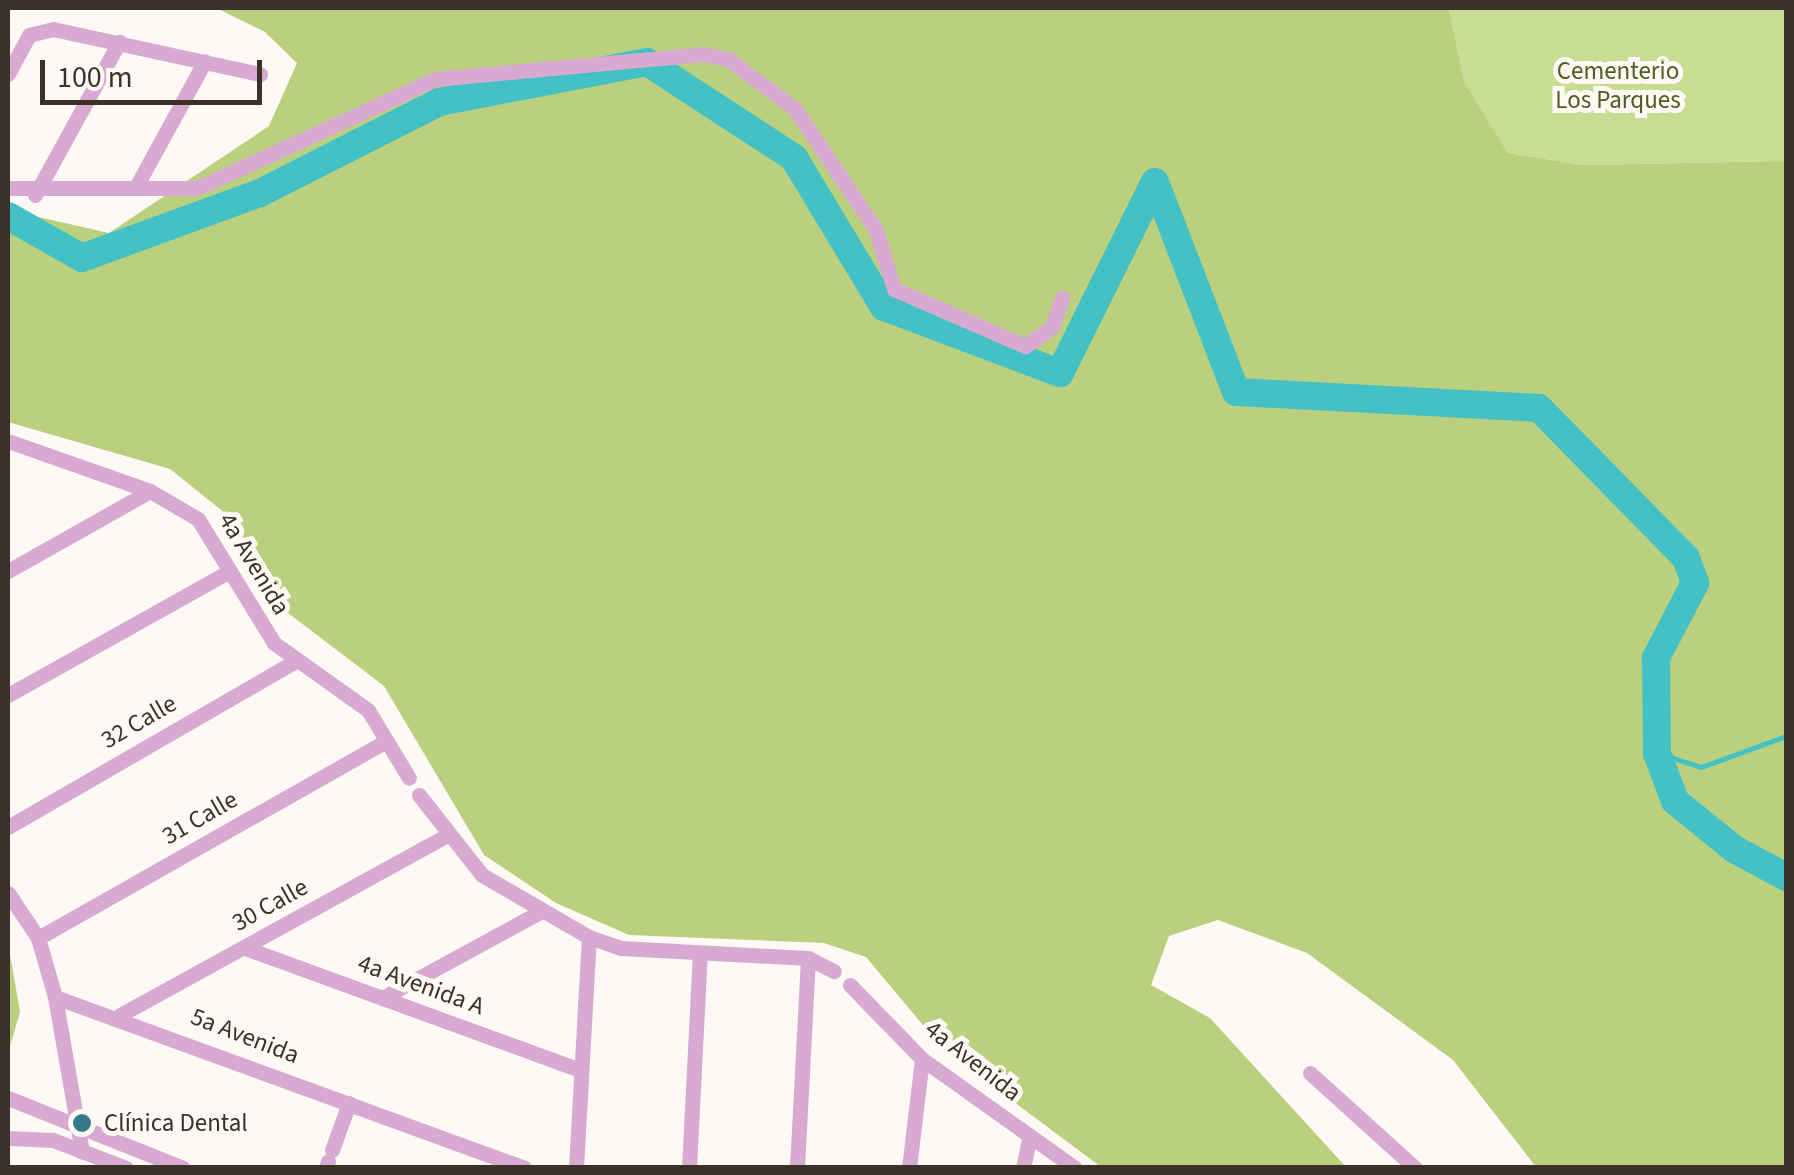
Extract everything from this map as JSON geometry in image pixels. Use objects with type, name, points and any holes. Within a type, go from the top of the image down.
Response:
[{"type":"street","points":[[8,74],[38,30],[119,42],[260,74]]},
{"type":"street","points":[[35,195],[119,42]]},
{"type":"street","points":[[8,188],[35,195],[208,184],[435,79],[702,54],[728,59],[795,110],[876,230],[894,289],[1025,346],[1052,327],[1062,298]]},
{"type":"street","points":[[137,186],[205,61]]},
{"type":"street","name":"4a Avenida","points":[[8,442],[150,491],[198,518],[274,643],[358,700],[409,778]]},
{"type":"street","points":[[8,571],[150,491]]},
{"type":"street","points":[[8,695],[228,572]]},
{"type":"street","name":"32 Calle","points":[[8,828],[296,661]]},
{"type":"street","name":"31 Calle","points":[[38,938],[386,740]]},
{"type":"street","points":[[419,795],[444,837],[538,913],[589,936],[700,954],[808,958],[834,970]]},
{"type":"street","name":"30 Calle","points":[[120,1015],[444,837]]},
{"type":"street","points":[[8,893],[38,938],[55,997],[82,1152]]},
{"type":"street","points":[[382,998],[538,913]]},
{"type":"street","points":[[576,1168],[589,936]]},
{"type":"street","name":"4a Avenida A","points":[[245,948],[580,1070]]},
{"type":"street","points":[[689,1168],[700,954]]},
{"type":"street","points":[[797,1168],[808,958]]},
{"type":"street","name":"4a Avenida","points":[[850,985],[922,1059],[1075,1168]]},
{"type":"street","name":"5a Avenida","points":[[55,997],[120,1015],[524,1168]]},
{"type":"street","points":[[909,1168],[922,1059]]},
{"type":"street","points":[[1310,1073],[1415,1168]]},
{"type":"street","points":[[8,1098],[183,1168]]},
{"type":"street","points":[[329,1160],[350,1103]]},
{"type":"street","points":[[1023,1168],[1030,1136]]},
{"type":"street","points":[[8,1138],[82,1152],[126,1168]]},
{"type":"green space","points":[[216,8],[1449,8],[1464,81],[1508,153],[1584,165],[1786,161],[1786,1167],[1536,1167],[1453,1060],[1307,953],[1218,920],[1169,936],[1151,985],[1210,1018],[1346,1167],[1101,1167],[943,1049],[866,957],[824,943],[629,935],[556,903],[484,855],[384,686],[288,613],[231,518],[170,469],[8,422],[8,210],[109,233],[269,126],[297,63],[265,32]]},
{"type":"green space","name":"Cementerio Los Parques","points":[[1449,8],[1786,8],[1786,161],[1584,165],[1508,153],[1464,81]]},
{"type":"green space","points":[[8,943],[20,1012],[8,1053]]},
{"type":"waterway","points":[[8,216],[82,258],[260,193],[439,102],[647,62],[794,158],[884,307],[1060,373],[1155,182],[1236,392],[1539,408],[1686,558],[1695,583],[1656,658],[1657,753],[1675,801],[1734,849],[1786,877]]},
{"type":"waterway","points":[[1657,753],[1701,767],[1786,736]]},
{"type":"place","name":"Clínica Dental","points":[[82,1123]]}]
